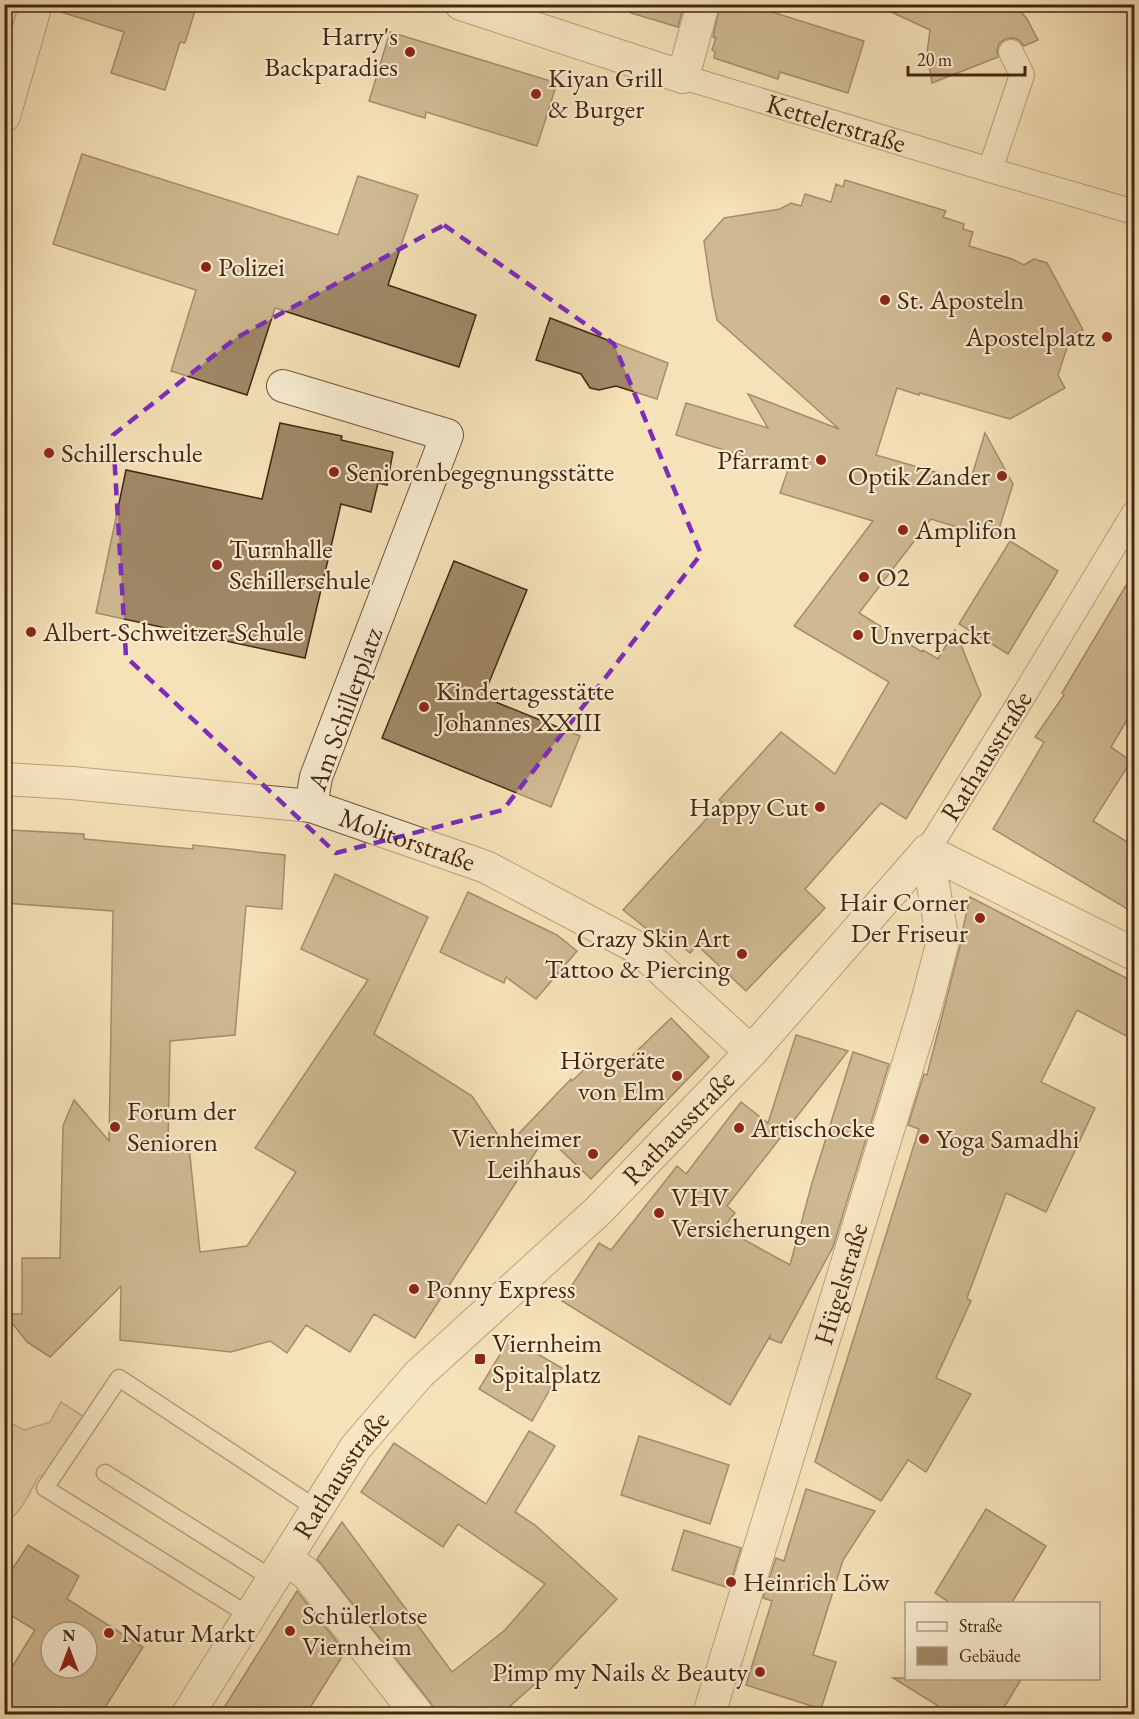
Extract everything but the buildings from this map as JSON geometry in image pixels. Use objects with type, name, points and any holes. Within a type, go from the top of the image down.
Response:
[{"type":"street","points":[[4,116],[36,4]]},
{"type":"street","name":"Kettelerstraße","points":[[461,4],[683,76],[1134,212]]},
{"type":"street","points":[[683,76],[703,4]]},
{"type":"street","points":[[990,170],[1022,75],[1011,52]]},
{"type":"street","name":"Am Schillerplatz","points":[[284,386],[447,435],[316,777],[311,806]]},
{"type":"street","name":"Rathausstraße","points":[[188,1714],[356,1447],[418,1375],[598,1211],[751,1052],[927,851],[1134,513]]},
{"type":"street","name":"Molitorstraße","points":[[4,779],[72,783],[311,806],[486,867],[638,948],[751,1052]]},
{"type":"street","points":[[927,851],[1134,954]]},
{"type":"street","name":"Hügelstraße","points":[[709,1714],[925,1009],[943,941],[927,851]]},
{"type":"street","points":[[280,1569],[307,1574],[417,1714]]},
{"type":"lane","points":[[250,1616],[45,1488],[119,1377],[317,1509]]},
{"type":"lane","points":[[105,1473],[280,1569]]},
{"type":"highlighted area","points":[[444,225],[614,344],[701,554],[503,810],[336,853],[126,657],[113,435],[236,338]]},
{"type":"shaded area","points":[[61,1402],[89,1420],[47,1473],[38,1477],[20,1508],[5,1523],[5,1420],[24,1430],[50,1422]]},
{"type":"place","name":"Harry's Backparadies","points":[[410,52]]},
{"type":"place","name":"Kiyan Grill & Burger","points":[[536,94]]},
{"type":"place","name":"Polizei","points":[[206,267]]},
{"type":"place","name":"St. Aposteln","points":[[885,300]]},
{"type":"place","name":"Apostelplatz","points":[[1107,337]]},
{"type":"place","name":"Schillerschule","points":[[49,453]]},
{"type":"place","name":"Pfarramt","points":[[821,460]]},
{"type":"place","name":"Seniorenbegegnungsstätte","points":[[334,472]]},
{"type":"place","name":"Optik Zander","points":[[1002,476]]},
{"type":"place","name":"Amplifon","points":[[903,530]]},
{"type":"place","name":"Turnhalle Schillerschule","points":[[217,565]]},
{"type":"place","name":"O2","points":[[864,577]]},
{"type":"place","name":"Albert-Schweitzer-Schule","points":[[31,632]]},
{"type":"place","name":"Unverpackt","points":[[858,635]]},
{"type":"place","name":"Kindertagesstätte Johannes XXIII","points":[[424,707]]},
{"type":"place","name":"Happy Cut","points":[[820,807]]},
{"type":"place","name":"Hair Corner Der Friseur","points":[[980,918]]},
{"type":"place","name":"Crazy Skin Art Tattoo & Piercing","points":[[742,954]]},
{"type":"place","name":"Hörgeräte von Elm","points":[[677,1076]]},
{"type":"place","name":"Forum der Senioren","points":[[115,1127]]},
{"type":"place","name":"Artischocke","points":[[739,1128]]},
{"type":"place","name":"Yoga Samadhi","points":[[924,1139]]},
{"type":"place","name":"Viernheimer Leihhaus","points":[[593,1154]]},
{"type":"place","name":"VHV Versicherungen","points":[[659,1213]]},
{"type":"place","name":"Ponny Express","points":[[414,1289]]},
{"type":"place","name":"Viernheim Spitalplatz","points":[[480,1359]]},
{"type":"place","name":"Heinrich Löw","points":[[731,1582]]},
{"type":"place","name":"Schülerlotse Viernheim","points":[[290,1631]]},
{"type":"place","name":"Natur Markt","points":[[109,1633]]},
{"type":"place","name":"Pimp my Nails & Beauty","points":[[760,1672]]}]
